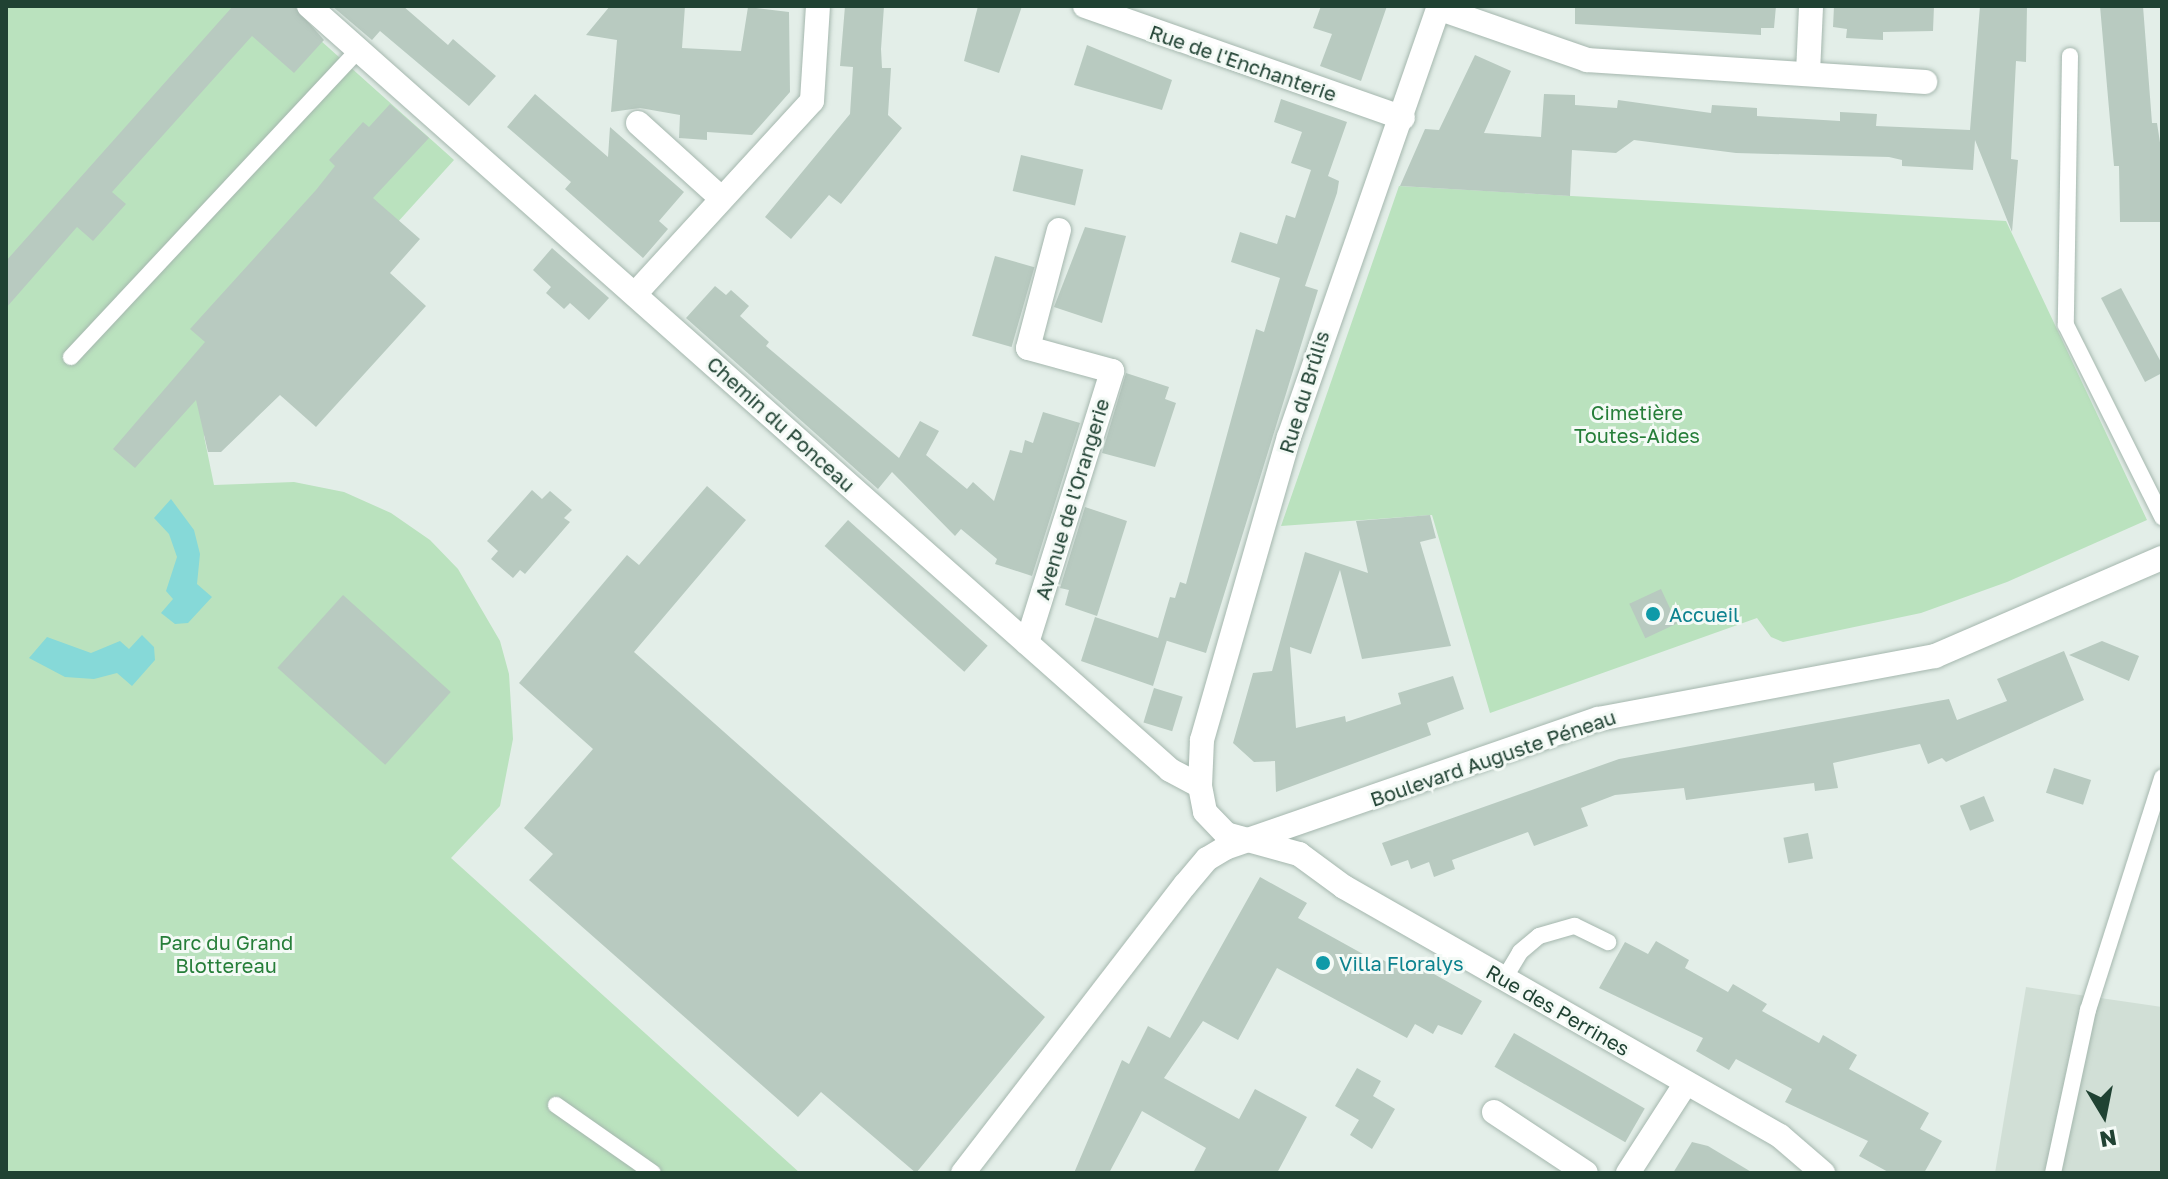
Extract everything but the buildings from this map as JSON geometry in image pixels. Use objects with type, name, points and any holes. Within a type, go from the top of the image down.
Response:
[{"type":"street","name":"Chemin du Ponceau","points":[[309,6],[1170,770],[1200,786]]},
{"type":"street","points":[[635,294],[812,101],[818,6]]},
{"type":"street","name":"Rue de l'Enchanterie","points":[[1085,6],[1403,118]]},
{"type":"street","points":[[1808,73],[1811,6]]},
{"type":"street","points":[[1438,7],[1587,60],[1925,82]]},
{"type":"street","name":"Rue du Brûlis","points":[[1200,786],[1202,740],[1289,437],[1336,291],[1403,118],[1438,7]]},
{"type":"street","points":[[638,123],[721,198]]},
{"type":"street","name":"Avenue de l'Orangerie","points":[[1027,643],[1112,371],[1028,348],[1059,230]]},
{"type":"street","name":"Boulevard Auguste Péneau","points":[[963,1173],[1207,859],[1242,841],[1598,719],[1935,656],[2162,558]]},
{"type":"street","points":[[1200,786],[1205,812],[1226,834],[1242,841]]},
{"type":"street","name":"Rue des Perrines","points":[[1242,841],[1299,854],[1344,887],[1801,1149],[1823,1173]]},
{"type":"street","points":[[1628,1173],[1686,1083]]},
{"type":"street","points":[[1494,1112],[1586,1173]]},
{"type":"lane","points":[[71,357],[358,50]]},
{"type":"lane","points":[[2070,56],[2066,325],[2162,517]]},
{"type":"lane","points":[[2053,1173],[2088,1010],[2162,778]]},
{"type":"lane","points":[[1504,979],[1520,952],[1539,936],[1575,926],[1608,942]]},
{"type":"lane","points":[[556,1105],[653,1173]]},
{"type":"shaded area","points":[[2026,987],[2162,1007],[2162,1173],[1995,1173]]},
{"type":"green space","name":"Parc du Grand Blottereau","points":[[6,6],[282,6],[454,160],[204,436],[214,485],[294,482],[344,492],[391,513],[430,540],[458,569],[500,641],[509,674],[513,739],[500,806],[451,858],[800,1173],[6,1173]]},
{"type":"green space","name":"Cimetière Toutes-Aides","points":[[1399,186],[2006,221],[2147,520],[2007,582],[1921,613],[1783,642],[1771,637],[1757,618],[1490,713],[1432,515],[1281,526]]},
{"type":"water","points":[[171,499],[194,530],[200,554],[197,584],[212,597],[188,623],[175,624],[161,613],[173,599],[166,591],[177,557],[169,534],[154,518]]},
{"type":"water","points":[[142,635],[154,647],[155,660],[132,686],[117,673],[94,679],[65,677],[29,658],[47,637],[91,653],[120,641],[129,649]]},
{"type":"place","name":"Accueil","points":[[1653,614]]},
{"type":"place","name":"Villa Floralys","points":[[1323,963]]}]
